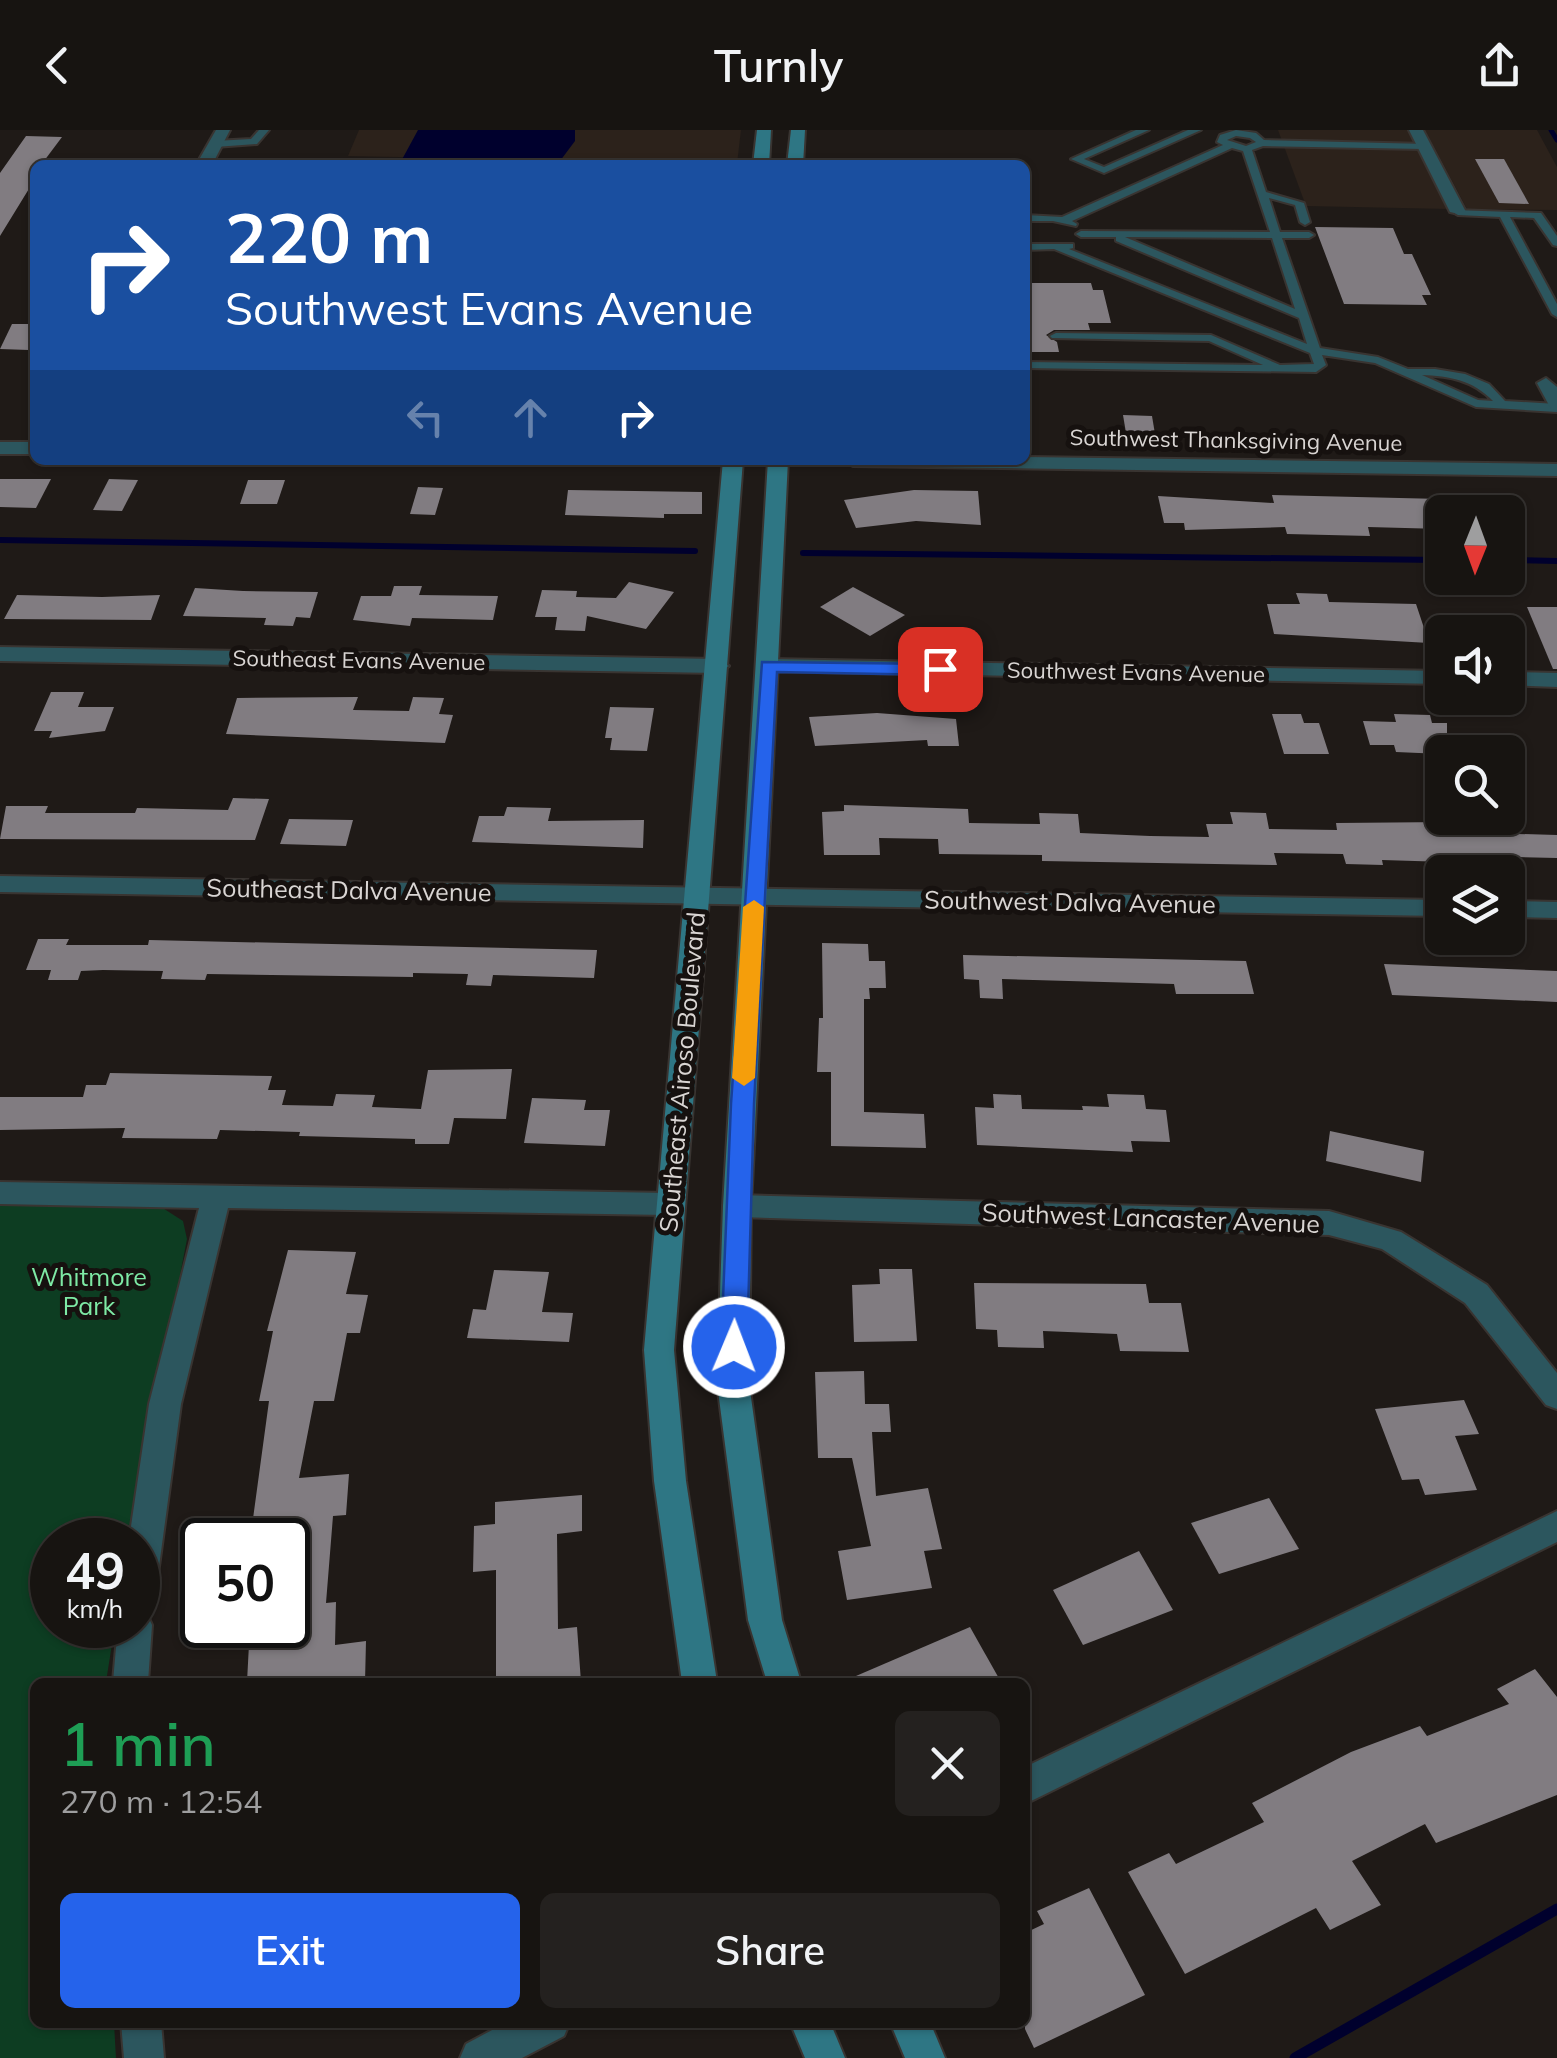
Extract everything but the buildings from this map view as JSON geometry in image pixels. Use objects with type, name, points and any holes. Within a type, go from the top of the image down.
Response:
[{"type":"main road","points":[[761,160],[764,130]]},
{"type":"main road","points":[[795,160],[798,130]]},
{"type":"main road","name":"Southeast Airoso Boulevard","points":[[698,1678],[670,1482],[659,1350],[668,1204],[734,465]]},
{"type":"main road","points":[[778,465],[737,1206],[733,1382],[766,1620],[783,1678]]},
{"type":"main road","points":[[812,2028],[825,2058]]},
{"type":"main road","points":[[912,2028],[925,2058]]},
{"type":"street","points":[[1416,130],[1458,212]]},
{"type":"street","points":[[207,160],[220,137]]},
{"type":"street","points":[[1551,383],[1557,407]]},
{"type":"street","points":[[0,448],[30,448]]},
{"type":"street","name":"Southwest Thanksgiving Avenue","points":[[1030,463],[1557,470]]},
{"type":"street","name":"Southeast Evans Avenue","points":[[0,654],[718,666]]},
{"type":"street","name":"Southwest Evans Avenue","points":[[768,666],[1425,678]]},
{"type":"street","points":[[1525,679],[1557,680]]},
{"type":"street","name":"Southeast Dalva Avenue","points":[[0,884],[698,896]]},
{"type":"street","name":"Southwest Dalva Avenue","points":[[698,896],[1425,908]]},
{"type":"street","points":[[1525,910],[1557,910]]},
{"type":"street","points":[[0,1193],[668,1204]]},
{"type":"street","points":[[149,1518],[165,1404],[217,1196]]},
{"type":"street","name":"Southwest Lancaster Avenue","points":[[737,1206],[1329,1223],[1391,1240],[1476,1294],[1557,1396]]},
{"type":"street","points":[[1030,1784],[1557,1526]]},
{"type":"street","points":[[130,1678],[133,1648]]},
{"type":"street","points":[[142,2028],[144,2058]]},
{"type":"street","points":[[480,2058],[538,2028]]},
{"type":"lane","points":[[220,137],[254,142],[264,130]]},
{"type":"lane","points":[[1144,130],[1076,159],[1104,170],[1196,130]]},
{"type":"lane","points":[[1030,365],[1316,369],[1320,365],[1247,149],[1212,130]]},
{"type":"lane","points":[[1247,149],[1258,136]]},
{"type":"lane","points":[[1030,218],[1063,220],[1228,141],[1258,136],[1424,146]]},
{"type":"lane","points":[[1264,194],[1299,204],[1305,222]]},
{"type":"lane","points":[[1458,212],[1544,219],[1557,243]]},
{"type":"lane","points":[[1503,213],[1557,314]]},
{"type":"lane","points":[[1063,220],[1080,234],[1310,235]]},
{"type":"lane","points":[[1059,249],[1078,240],[1080,234]]},
{"type":"lane","points":[[1108,234],[1304,316]]},
{"type":"lane","points":[[1030,248],[1059,249],[1316,352],[1361,356],[1409,372],[1463,400],[1557,407]]},
{"type":"lane","points":[[1056,336],[1210,338],[1280,368]]},
{"type":"lane","points":[[1409,372],[1468,378],[1496,395],[1502,405]]},
{"type":"shaded area","points":[[359,130],[741,130],[737,160],[348,156]]},
{"type":"shaded area","points":[[1278,130],[1408,130],[1449,209],[1306,206]]},
{"type":"shaded area","points":[[1425,130],[1537,130],[1557,167],[1557,210],[1467,209]]},
{"type":"green space","name":"Whitmore Park","points":[[0,1202],[158,1205],[183,1221],[187,1239],[133,1518],[30,1518],[30,1648],[111,1648],[107,1678],[30,1678],[30,2028],[114,2028],[116,2058],[0,2058]]},
{"type":"water","points":[[418,130],[575,130],[575,141],[561,160],[402,160]]},
{"type":"waterway","points":[[1551,130],[1557,140]]},
{"type":"waterway","points":[[0,540],[695,551]]},
{"type":"waterway","points":[[803,553],[1425,560]]},
{"type":"waterway","points":[[1525,560],[1557,561]]},
{"type":"waterway","points":[[1295,2058],[1557,1909]]},
{"type":"slow traffic","points":[[744,1078],[754,907]]},
{"type":"route","points":[[734,1347],[742,1104],[768,666],[940,669]]}]
